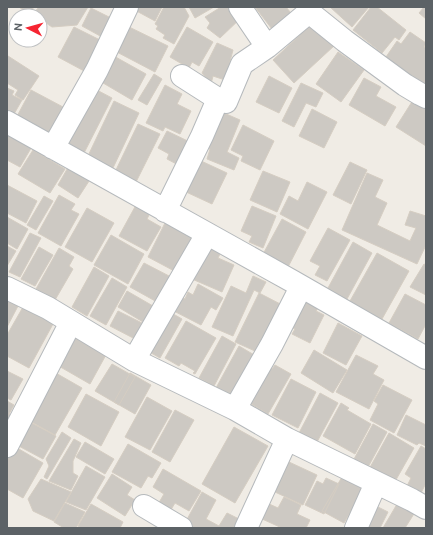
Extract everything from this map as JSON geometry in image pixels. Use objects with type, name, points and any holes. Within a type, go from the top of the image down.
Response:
[{"type":"street","points":[[53,148],[96,70],[127,7]]},
{"type":"street","points":[[240,7],[267,47]]},
{"type":"street","points":[[182,76],[218,99],[226,102],[242,64],[267,47],[308,9],[351,46],[405,85],[426,97]]},
{"type":"street","points":[[165,211],[202,136],[218,99]]},
{"type":"street","points":[[7,122],[426,358]]},
{"type":"street","points":[[134,360],[207,234]]},
{"type":"street","points":[[235,409],[272,344],[301,287]]},
{"type":"street","points":[[7,288],[48,308],[134,360],[235,409],[287,439],[426,508]]},
{"type":"street","points":[[7,446],[71,322]]},
{"type":"street","points":[[246,528],[287,439]]},
{"type":"street","points":[[356,528],[376,483]]},
{"type":"street","points":[[144,506],[181,528]]},
{"type":"building","points":[[19,7],[34,7],[33,8]]},
{"type":"building","points":[[88,7],[77,25],[52,27],[48,24],[48,8],[38,8]]},
{"type":"building","points":[[131,7],[162,7],[155,21]]},
{"type":"building","points":[[164,7],[184,7],[189,16],[174,44],[163,38],[165,35],[156,29],[158,26],[155,24]]},
{"type":"building","points":[[189,7],[214,7],[195,18]]},
{"type":"building","points":[[221,7],[237,7],[243,16],[220,38],[207,28],[210,23],[205,17]]},
{"type":"building","points":[[255,7],[286,7],[295,18],[275,33]]},
{"type":"building","points":[[330,7],[369,7],[352,27]]},
{"type":"building","points":[[371,7],[377,7],[406,30],[399,40],[395,37],[382,53],[353,30]]},
{"type":"building","points":[[424,7],[426,7],[426,19],[419,13]]},
{"type":"building","points":[[91,8],[111,18],[102,37],[82,26]]},
{"type":"building","points":[[314,22],[335,45],[294,83],[273,60]]},
{"type":"building","points":[[125,25],[168,46],[155,72],[113,50]]},
{"type":"building","points":[[74,27],[102,41],[86,72],[58,57]]},
{"type":"building","points":[[187,27],[213,42],[199,66],[192,62],[189,68],[170,57]]},
{"type":"building","points":[[410,32],[426,43],[424,47],[426,49],[426,86],[386,57],[397,41],[401,44]]},
{"type":"building","points":[[217,43],[233,50],[225,80],[213,76],[211,84],[202,73]]},
{"type":"building","points":[[338,52],[364,70],[341,102],[316,84]]},
{"type":"building","points":[[112,55],[146,74],[132,100],[98,80]]},
{"type":"building","points":[[8,56],[39,76],[23,100],[15,95],[18,90],[7,83]]},
{"type":"building","points":[[154,74],[162,79],[147,105],[138,100]]},
{"type":"building","points":[[269,76],[292,88],[279,113],[256,102]]},
{"type":"building","points":[[364,78],[381,87],[376,96],[396,107],[385,126],[349,105]]},
{"type":"building","points":[[301,83],[323,93],[316,107],[306,103],[294,127],[282,121]]},
{"type":"building","points":[[165,85],[182,94],[177,104],[191,111],[180,134],[165,127],[163,131],[146,123]]},
{"type":"building","points":[[7,88],[14,91],[12,95],[22,100],[14,114],[7,111]]},
{"type":"building","points":[[93,88],[112,98],[83,155],[64,145]]},
{"type":"building","points":[[31,90],[63,107],[46,138],[15,120]]},
{"type":"building","points":[[415,97],[426,103],[426,146],[396,127]]},
{"type":"building","points":[[114,101],[139,113],[112,170],[87,158]]},
{"type":"building","points":[[312,109],[337,122],[324,148],[299,136]]},
{"type":"building","points":[[217,110],[240,120],[227,152],[239,158],[234,170],[207,159],[210,149],[203,146]]},
{"type":"building","points":[[138,124],[160,134],[136,182],[115,172]]},
{"type":"building","points":[[243,125],[274,141],[260,170],[241,161],[243,156],[231,150]]},
{"type":"building","points":[[7,128],[34,143],[20,167],[7,160]]},
{"type":"building","points":[[167,131],[196,145],[184,168],[167,159],[169,154],[158,148]]},
{"type":"building","points":[[33,150],[65,169],[50,193],[18,174]]},
{"type":"building","points":[[199,160],[227,173],[212,204],[184,191]]},
{"type":"building","points":[[350,162],[367,170],[351,204],[333,195]]},
{"type":"building","points":[[70,164],[91,178],[78,198],[58,185]]},
{"type":"building","points":[[263,171],[290,182],[277,212],[250,200]]},
{"type":"building","points":[[367,173],[383,180],[375,197],[387,203],[377,225],[410,241],[416,228],[405,225],[410,211],[426,216],[426,245],[417,264],[342,230]]},
{"type":"building","points":[[307,182],[327,192],[308,229],[280,214],[289,196],[298,201]]},
{"type":"building","points":[[7,185],[37,201],[26,223],[7,213]]},
{"type":"building","points":[[59,195],[75,204],[71,210],[79,214],[61,246],[38,233]]},
{"type":"building","points":[[44,196],[53,201],[36,230],[27,225]]},
{"type":"building","points":[[136,205],[150,213],[147,219],[161,227],[147,251],[119,236]]},
{"type":"building","points":[[252,206],[276,216],[263,248],[249,242],[252,236],[241,231]]},
{"type":"building","points":[[87,208],[114,223],[92,262],[65,247]]},
{"type":"building","points":[[7,217],[28,229],[17,249],[7,243]]},
{"type":"building","points":[[282,219],[306,232],[287,269],[262,256]]},
{"type":"building","points":[[165,223],[197,239],[180,274],[148,257]]},
{"type":"building","points":[[328,228],[350,240],[327,281],[315,275],[320,266],[310,261]]},
{"type":"building","points":[[30,233],[41,238],[20,277],[9,272]]},
{"type":"building","points":[[111,235],[144,254],[128,284],[94,265]]},
{"type":"building","points":[[353,242],[372,253],[347,299],[328,288]]},
{"type":"building","points":[[207,243],[222,250],[218,258],[234,265],[222,292],[192,279]]},
{"type":"building","points":[[7,246],[16,251],[7,266]]},
{"type":"building","points":[[39,247],[53,255],[35,286],[21,279]]},
{"type":"building","points":[[59,248],[74,257],[69,266],[73,269],[55,300],[36,289]]},
{"type":"building","points":[[377,253],[409,271],[382,319],[350,301]]},
{"type":"building","points":[[144,263],[171,277],[157,302],[130,287]]},
{"type":"building","points":[[424,264],[426,265],[426,295],[410,287]]},
{"type":"building","points":[[94,267],[109,276],[87,316],[72,307]]},
{"type":"building","points":[[253,276],[266,282],[260,293],[254,290],[233,336],[212,327],[231,286],[246,293]]},
{"type":"building","points":[[112,278],[127,287],[106,325],[90,316]]},
{"type":"building","points":[[198,284],[223,298],[216,310],[211,307],[201,325],[170,309],[177,295],[185,299],[188,292],[193,295]]},
{"type":"building","points":[[127,291],[153,306],[143,322],[118,307]]},
{"type":"building","points":[[259,293],[288,308],[269,348],[259,343],[255,351],[235,342]]},
{"type":"building","points":[[405,294],[426,305],[426,324],[418,339],[389,323]]},
{"type":"building","points":[[299,295],[320,305],[316,311],[324,315],[310,343],[292,334],[295,329],[285,324]]},
{"type":"building","points":[[7,300],[18,306],[7,327]]},
{"type":"building","points":[[23,307],[53,324],[29,368],[7,356],[7,335]]},
{"type":"building","points":[[118,311],[146,325],[137,340],[110,326]]},
{"type":"building","points":[[168,311],[182,319],[160,358],[146,350]]},
{"type":"building","points":[[186,321],[216,338],[195,374],[193,373],[195,371],[181,363],[179,366],[165,358]]},
{"type":"building","points":[[338,323],[362,336],[346,365],[323,353]]},
{"type":"building","points":[[74,334],[107,353],[90,384],[57,365]]},
{"type":"building","points":[[222,336],[236,344],[214,386],[199,378]]},
{"type":"building","points":[[239,346],[261,359],[238,400],[216,388]]},
{"type":"building","points":[[314,350],[347,370],[333,393],[301,373]]},
{"type":"building","points":[[356,355],[378,366],[373,374],[384,380],[369,409],[336,392]]},
{"type":"building","points":[[112,364],[135,377],[119,405],[95,391]]},
{"type":"building","points":[[263,364],[272,369],[275,365],[291,374],[268,414],[243,399]]},
{"type":"building","points":[[7,371],[23,379],[11,400],[7,398]]},
{"type":"building","points":[[54,372],[82,388],[55,435],[28,420]]},
{"type":"building","points":[[130,373],[151,385],[135,414],[114,402]]},
{"type":"building","points":[[291,379],[316,392],[298,428],[272,415]]},
{"type":"building","points":[[383,385],[412,400],[394,433],[370,420],[378,404],[374,401]]},
{"type":"building","points":[[320,393],[338,403],[317,442],[299,433]]},
{"type":"building","points":[[86,394],[119,412],[101,446],[68,427]]},
{"type":"building","points":[[147,397],[172,411],[150,450],[125,437]]},
{"type":"building","points":[[7,401],[14,405],[9,414],[17,418],[7,438]]},
{"type":"building","points":[[341,403],[349,408],[347,410],[371,424],[355,454],[323,436]]},
{"type":"building","points":[[175,410],[194,420],[170,462],[152,452]]},
{"type":"building","points":[[406,415],[426,425],[426,446],[419,443],[417,445],[397,435]]},
{"type":"building","points":[[28,421],[56,436],[43,459],[15,444]]},
{"type":"building","points":[[373,424],[387,432],[367,469],[353,461]]},
{"type":"building","points":[[234,427],[268,446],[235,503],[202,484]]},
{"type":"building","points":[[62,432],[71,438],[47,479],[44,477],[49,466],[46,459]]},
{"type":"building","points":[[389,433],[414,448],[393,485],[368,471]]},
{"type":"building","points":[[74,439],[81,443],[73,461],[73,473],[78,476],[71,490],[49,481]]},
{"type":"building","points":[[85,442],[114,459],[105,474],[76,457]]},
{"type":"building","points":[[128,444],[161,463],[152,478],[148,476],[141,488],[112,472]]},
{"type":"building","points":[[12,445],[43,463],[23,498],[7,489],[7,453]]},
{"type":"building","points":[[421,446],[426,449],[426,483],[420,495],[406,488],[411,478],[405,474]]},
{"type":"building","points":[[289,462],[317,475],[303,505],[275,492]]},
{"type":"building","points":[[86,466],[105,477],[86,510],[66,502]]},
{"type":"building","points":[[163,469],[201,491],[189,511],[175,503],[169,513],[157,506],[164,494],[153,487]]},
{"type":"building","points":[[112,474],[132,487],[127,495],[135,500],[125,516],[97,498]]},
{"type":"building","points":[[342,477],[364,489],[344,523],[322,511]]},
{"type":"building","points":[[326,478],[339,484],[324,514],[305,505],[317,481],[323,484]]},
{"type":"building","points":[[41,479],[71,492],[54,521],[33,511],[28,499]]},
{"type":"building","points":[[202,492],[216,500],[206,519],[219,526],[227,513],[241,520],[237,528],[194,528],[185,523]]},
{"type":"building","points":[[284,497],[301,505],[297,514],[310,520],[306,528],[282,528],[260,518],[267,503],[278,508]]},
{"type":"building","points":[[400,499],[417,509],[405,528],[383,528]]},
{"type":"building","points":[[65,503],[85,512],[76,528],[64,528],[54,522]]},
{"type":"building","points":[[91,504],[123,522],[120,528],[81,528],[78,526]]},
{"type":"building","points":[[372,504],[388,512],[380,528],[359,528]]}]
